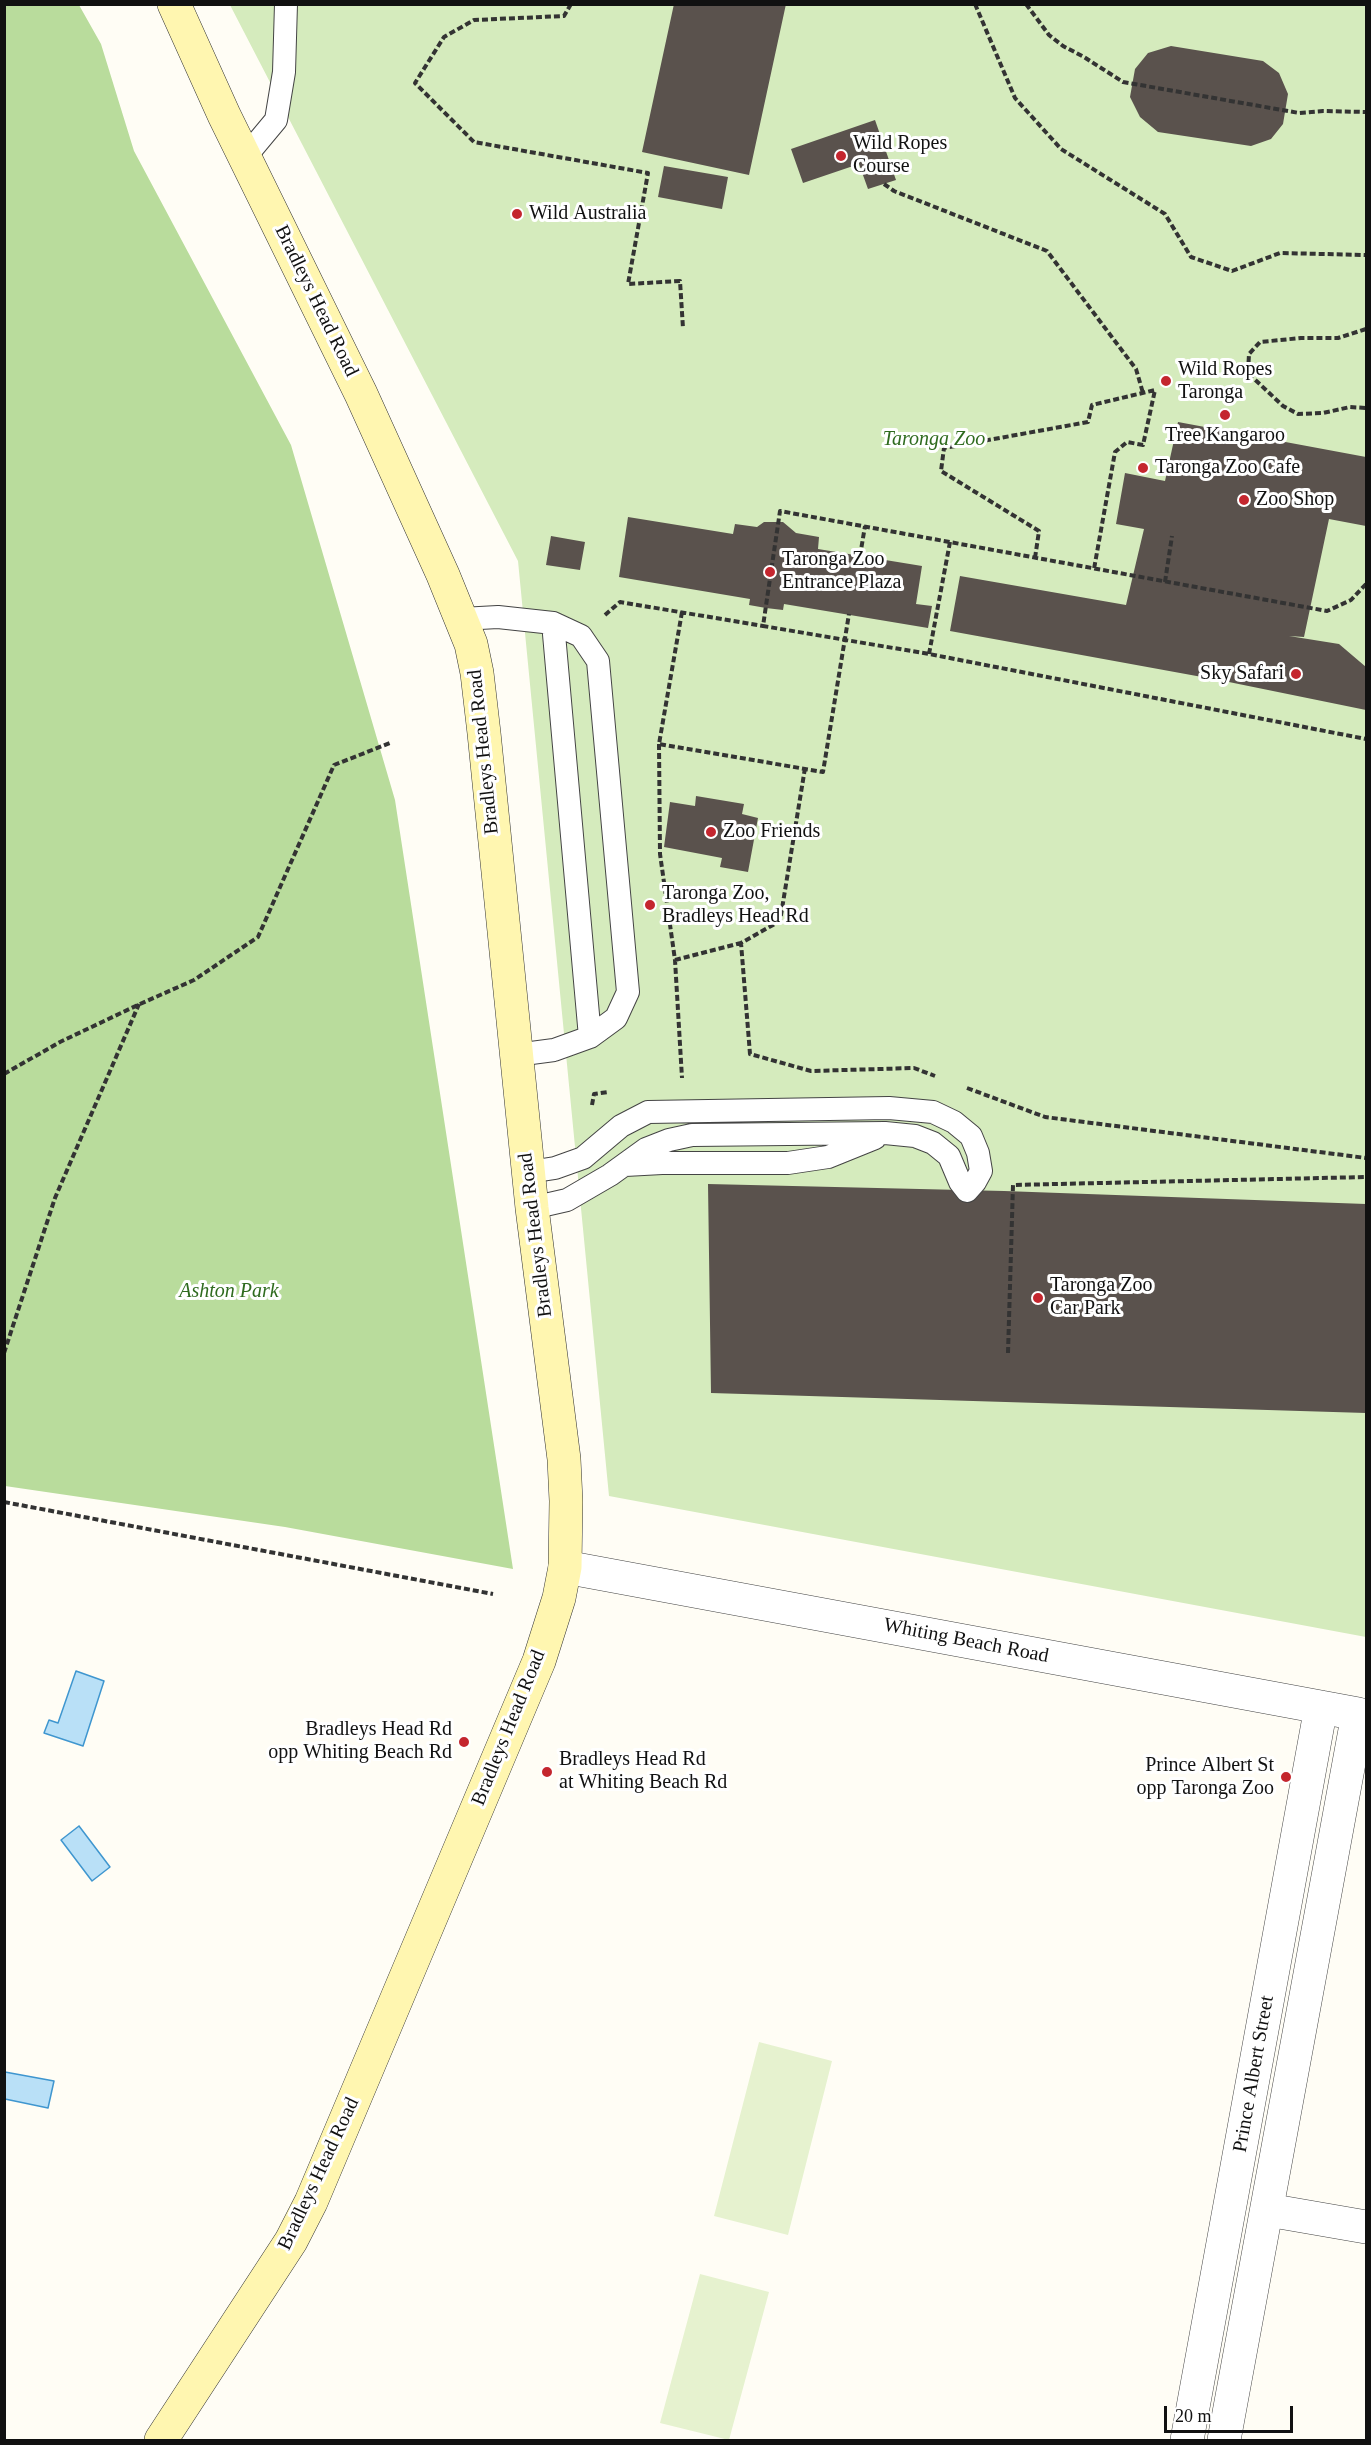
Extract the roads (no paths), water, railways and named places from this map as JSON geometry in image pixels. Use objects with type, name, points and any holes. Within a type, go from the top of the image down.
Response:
[{"type":"main road","name":"Bradleys Head Road","points":[[161,2440],[291,2241],[310,2202],[538,1661],[559,1598],[565,1567],[564,1459],[532,1208],[477,673],[471,644],[361,394],[224,115],[174,4]]},
{"type":"street","name":"Whiting Beach Road","points":[[565,1567],[1362,1714]]},
{"type":"street","name":"Prince Albert Street","points":[[1187,2440],[1321,1707]]},
{"type":"street","name":"Prince Albert Street","points":[[1224,2440],[1362,1714]]},
{"type":"street","points":[[1268,2210],[1366,2227]]},
{"type":"lane","points":[[246,156],[276,120],[284,72],[286,4]]},
{"type":"lane","points":[[461,619],[498,617],[552,623],[581,636],[598,661],[628,992],[616,1018],[590,1037],[554,1050],[516,1054]]},
{"type":"lane","points":[[552,623],[590,1037]]},
{"type":"lane","points":[[529,1172],[555,1168],[583,1158],[621,1126],[648,1112],[890,1108],[933,1112],[954,1122],[970,1136],[978,1153],[981,1171],[967,1191],[960,1182],[949,1156],[933,1143],[915,1136],[885,1133],[692,1135],[669,1140],[646,1149],[567,1200],[532,1208]]},
{"type":"water","points":[[76,1671],[104,1681],[83,1746],[44,1733],[49,1720],[58,1723]]},
{"type":"water","points":[[79,1826],[110,1867],[92,1881],[61,1840]]},
{"type":"water","points":[[5,2072],[54,2081],[48,2108],[5,2099]]},
{"type":"place","name":"Wild Ropes Course","points":[[841,156]]},
{"type":"place","name":"Wild Australia","points":[[517,214]]},
{"type":"place","name":"Wild Ropes Taronga","points":[[1166,381]]},
{"type":"place","name":"Tree Kangaroo","points":[[1225,415]]},
{"type":"place","name":"Taronga Zoo Cafe","points":[[1143,468]]},
{"type":"place","name":"Zoo Shop","points":[[1244,500]]},
{"type":"place","name":"Taronga Zoo Entrance Plaza","points":[[770,572]]},
{"type":"place","name":"Sky Safari","points":[[1296,674]]},
{"type":"place","name":"Zoo Friends","points":[[711,832]]},
{"type":"place","name":"Taronga Zoo, Bradleys Head Rd","points":[[650,905]]},
{"type":"place","name":"Taronga Zoo Car Park","points":[[1038,1298]]},
{"type":"place","name":"Bradleys Head Rd opp Whiting Beach Rd","points":[[464,1742]]},
{"type":"place","name":"Bradleys Head Rd at Whiting Beach Rd","points":[[547,1772]]},
{"type":"place","name":"Prince Albert St opp Taronga Zoo","points":[[1286,1777]]},
{"type":"park label","name":"Taronga Zoo","points":[[934,440]]},
{"type":"park label","name":"Ashton Park","points":[[229,1292]]}]
